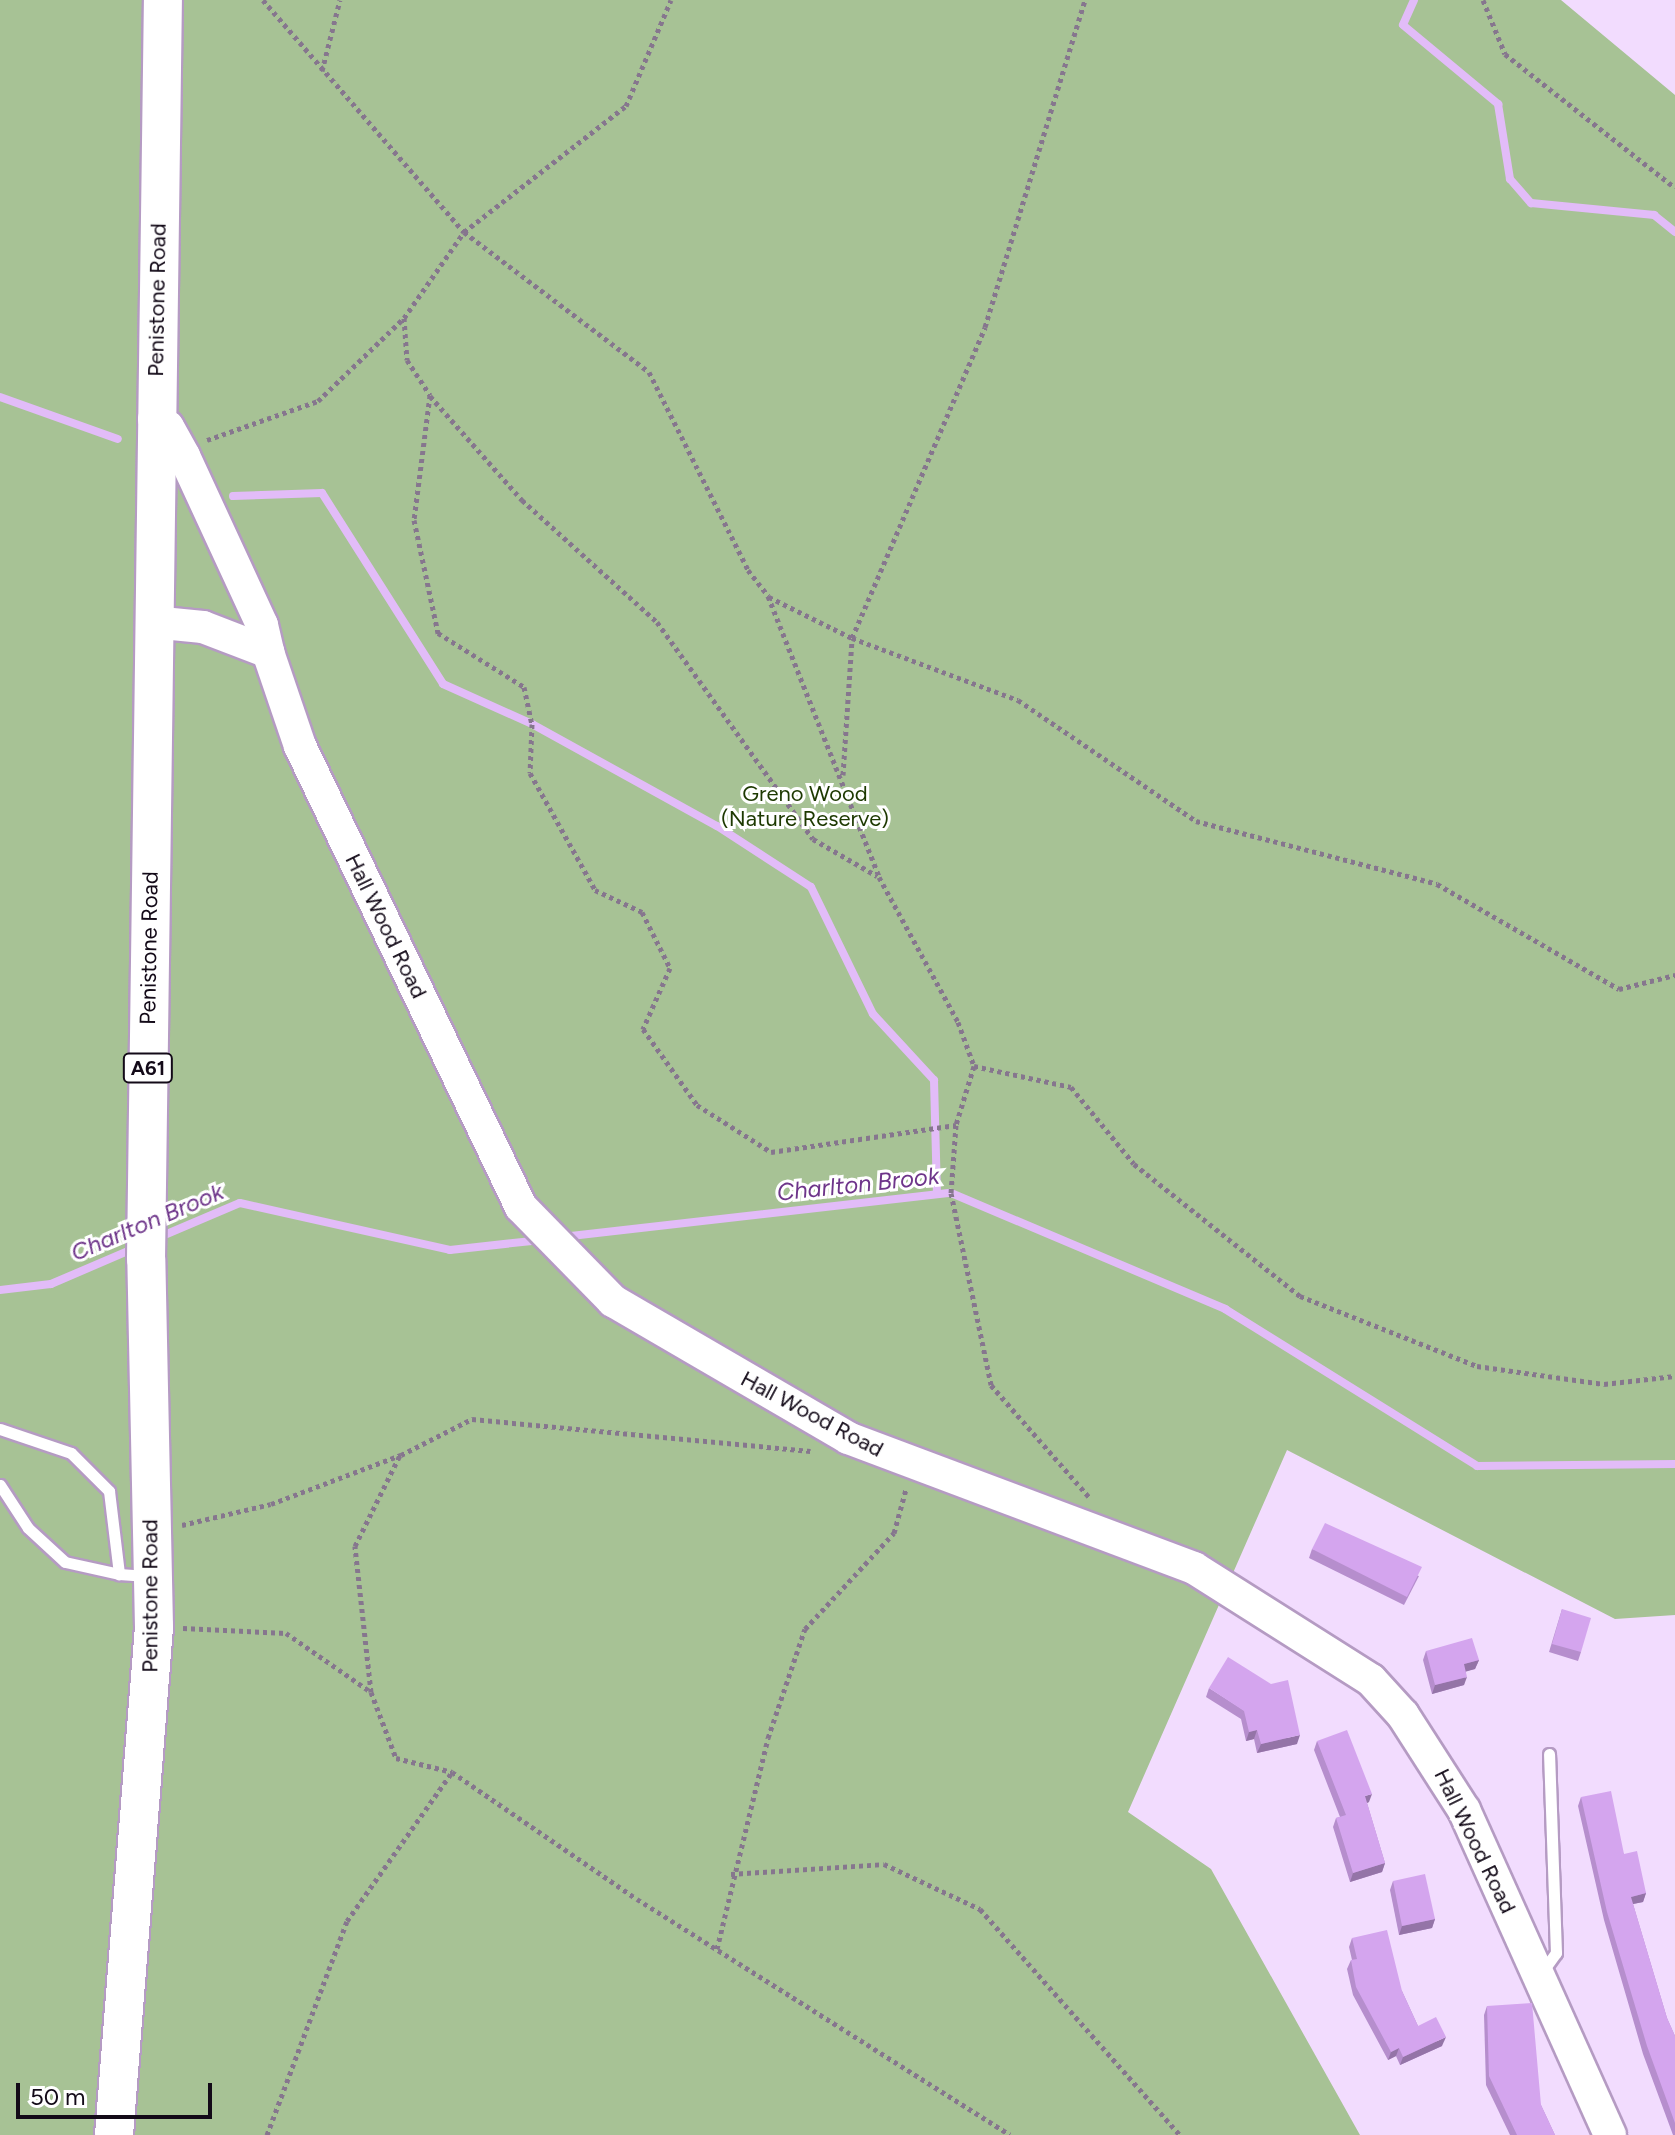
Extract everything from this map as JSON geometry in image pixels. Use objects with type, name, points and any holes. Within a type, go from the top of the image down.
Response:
[{"type":"highway","name":"Penistone Road","points":[[114,2135],[154,1627],[135,1575],[150,1533],[146,1243],[154,419],[163,0]]},
{"type":"main road","name":"Hall Wood Road","points":[[154,419],[168,427],[184,456],[262,625],[300,746],[521,1207],[613,1301],[848,1438],[913,1465],[1194,1568],[1371,1680],[1442,1770],[1610,2135]]},
{"type":"main road","points":[[152,622],[203,627],[268,652]]},
{"type":"lane","points":[[0,1429],[71,1453],[109,1491],[135,1575],[65,1562],[28,1528],[0,1485]]},
{"type":"lane","points":[[1538,1975],[1556,1953],[1549,1754]]},
{"type":"path","points":[[263,0],[322,72],[464,232],[649,372],[748,570],[768,596],[843,776],[879,877],[958,1022],[974,1066],[956,1125],[951,1193],[991,1385],[1093,1501],[1110,1535]]},
{"type":"path","points":[[322,72],[340,0]]},
{"type":"path","points":[[184,456],[219,432],[318,401],[404,318],[464,232],[626,106],[671,0]]},
{"type":"path","points":[[843,776],[852,638],[985,327],[1085,0]]},
{"type":"path","points":[[1483,0],[1505,54],[1675,188]]},
{"type":"path","points":[[404,318],[407,360],[430,395],[522,500],[657,622],[813,839],[879,877]]},
{"type":"path","points":[[430,395],[414,520],[438,633],[524,687],[532,724],[530,773],[595,890],[642,912],[670,968],[643,1029],[697,1105],[771,1152],[956,1125]]},
{"type":"path","points":[[768,596],[852,638],[1018,700],[1196,821],[1437,884],[1619,989],[1675,975]]},
{"type":"path","points":[[974,1066],[1071,1087],[1134,1164],[1300,1296],[1477,1366],[1604,1384],[1675,1376]]},
{"type":"path","points":[[150,1533],[271,1504],[401,1455],[472,1419],[824,1452],[848,1438]]},
{"type":"path","points":[[401,1455],[355,1546],[371,1692],[396,1758],[452,1772],[717,1949],[1010,2135]]},
{"type":"path","points":[[717,1949],[731,1874],[768,1738],[805,1629],[894,1533],[913,1465]]},
{"type":"path","points":[[154,1627],[286,1633],[371,1692]]},
{"type":"path","points":[[267,2135],[347,1921],[452,1772]]},
{"type":"path","points":[[731,1874],[884,1864],[980,1909],[1180,2135]]},
{"type":"green space","name":"Greno Wood (Nature Reserve)","points":[[0,0],[1561,0],[1675,95],[1675,1615],[1615,1619],[1287,1450],[1128,1812],[1211,1869],[1360,2135],[0,2135]]},
{"type":"building","points":[[1325,1523],[1422,1567],[1407,1597],[1312,1549]]},
{"type":"building","points":[[1562,1609],[1591,1618],[1581,1652],[1552,1644]]},
{"type":"building","points":[[1472,1638],[1479,1660],[1464,1664],[1467,1677],[1435,1685],[1426,1651]]},
{"type":"building","points":[[1228,1657],[1271,1684],[1288,1680],[1300,1735],[1261,1744],[1257,1730],[1249,1732],[1244,1711],[1209,1688]]},
{"type":"building","points":[[1347,1730],[1372,1794],[1365,1796],[1385,1863],[1353,1873],[1336,1818],[1346,1815],[1317,1741]]},
{"type":"building","points":[[1611,1791],[1624,1854],[1637,1851],[1646,1893],[1631,1897],[1675,2036],[1675,2123],[1647,2046],[1607,1912],[1581,1797]]},
{"type":"building","points":[[1425,1874],[1435,1919],[1402,1926],[1393,1881]]},
{"type":"building","points":[[1387,1930],[1402,1991],[1418,2026],[1436,2017],[1446,2037],[1403,2057],[1399,2048],[1391,2052],[1356,1987],[1351,1960],[1357,1959],[1352,1938]]},
{"type":"building","points":[[1532,2003],[1541,2105],[1555,2135],[1517,2135],[1489,2076],[1487,2006]]},
{"type":"waterway","points":[[1414,0],[1403,25],[1498,104],[1510,179],[1531,203],[1654,215],[1675,232]]},
{"type":"waterway","points":[[0,397],[118,439]]},
{"type":"waterway","points":[[233,496],[322,493],[443,684],[532,724],[717,826],[811,887],[873,1014],[934,1080],[937,1194]]},
{"type":"waterway","name":"Charlton Brook","points":[[562,1237],[951,1193],[1225,1309],[1477,1466],[1675,1464]]},
{"type":"waterway","name":"Charlton Brook","points":[[155,1239],[240,1203],[450,1250],[541,1240]]},
{"type":"waterway","name":"Charlton Brook","points":[[0,1290],[51,1284],[135,1248]]}]
